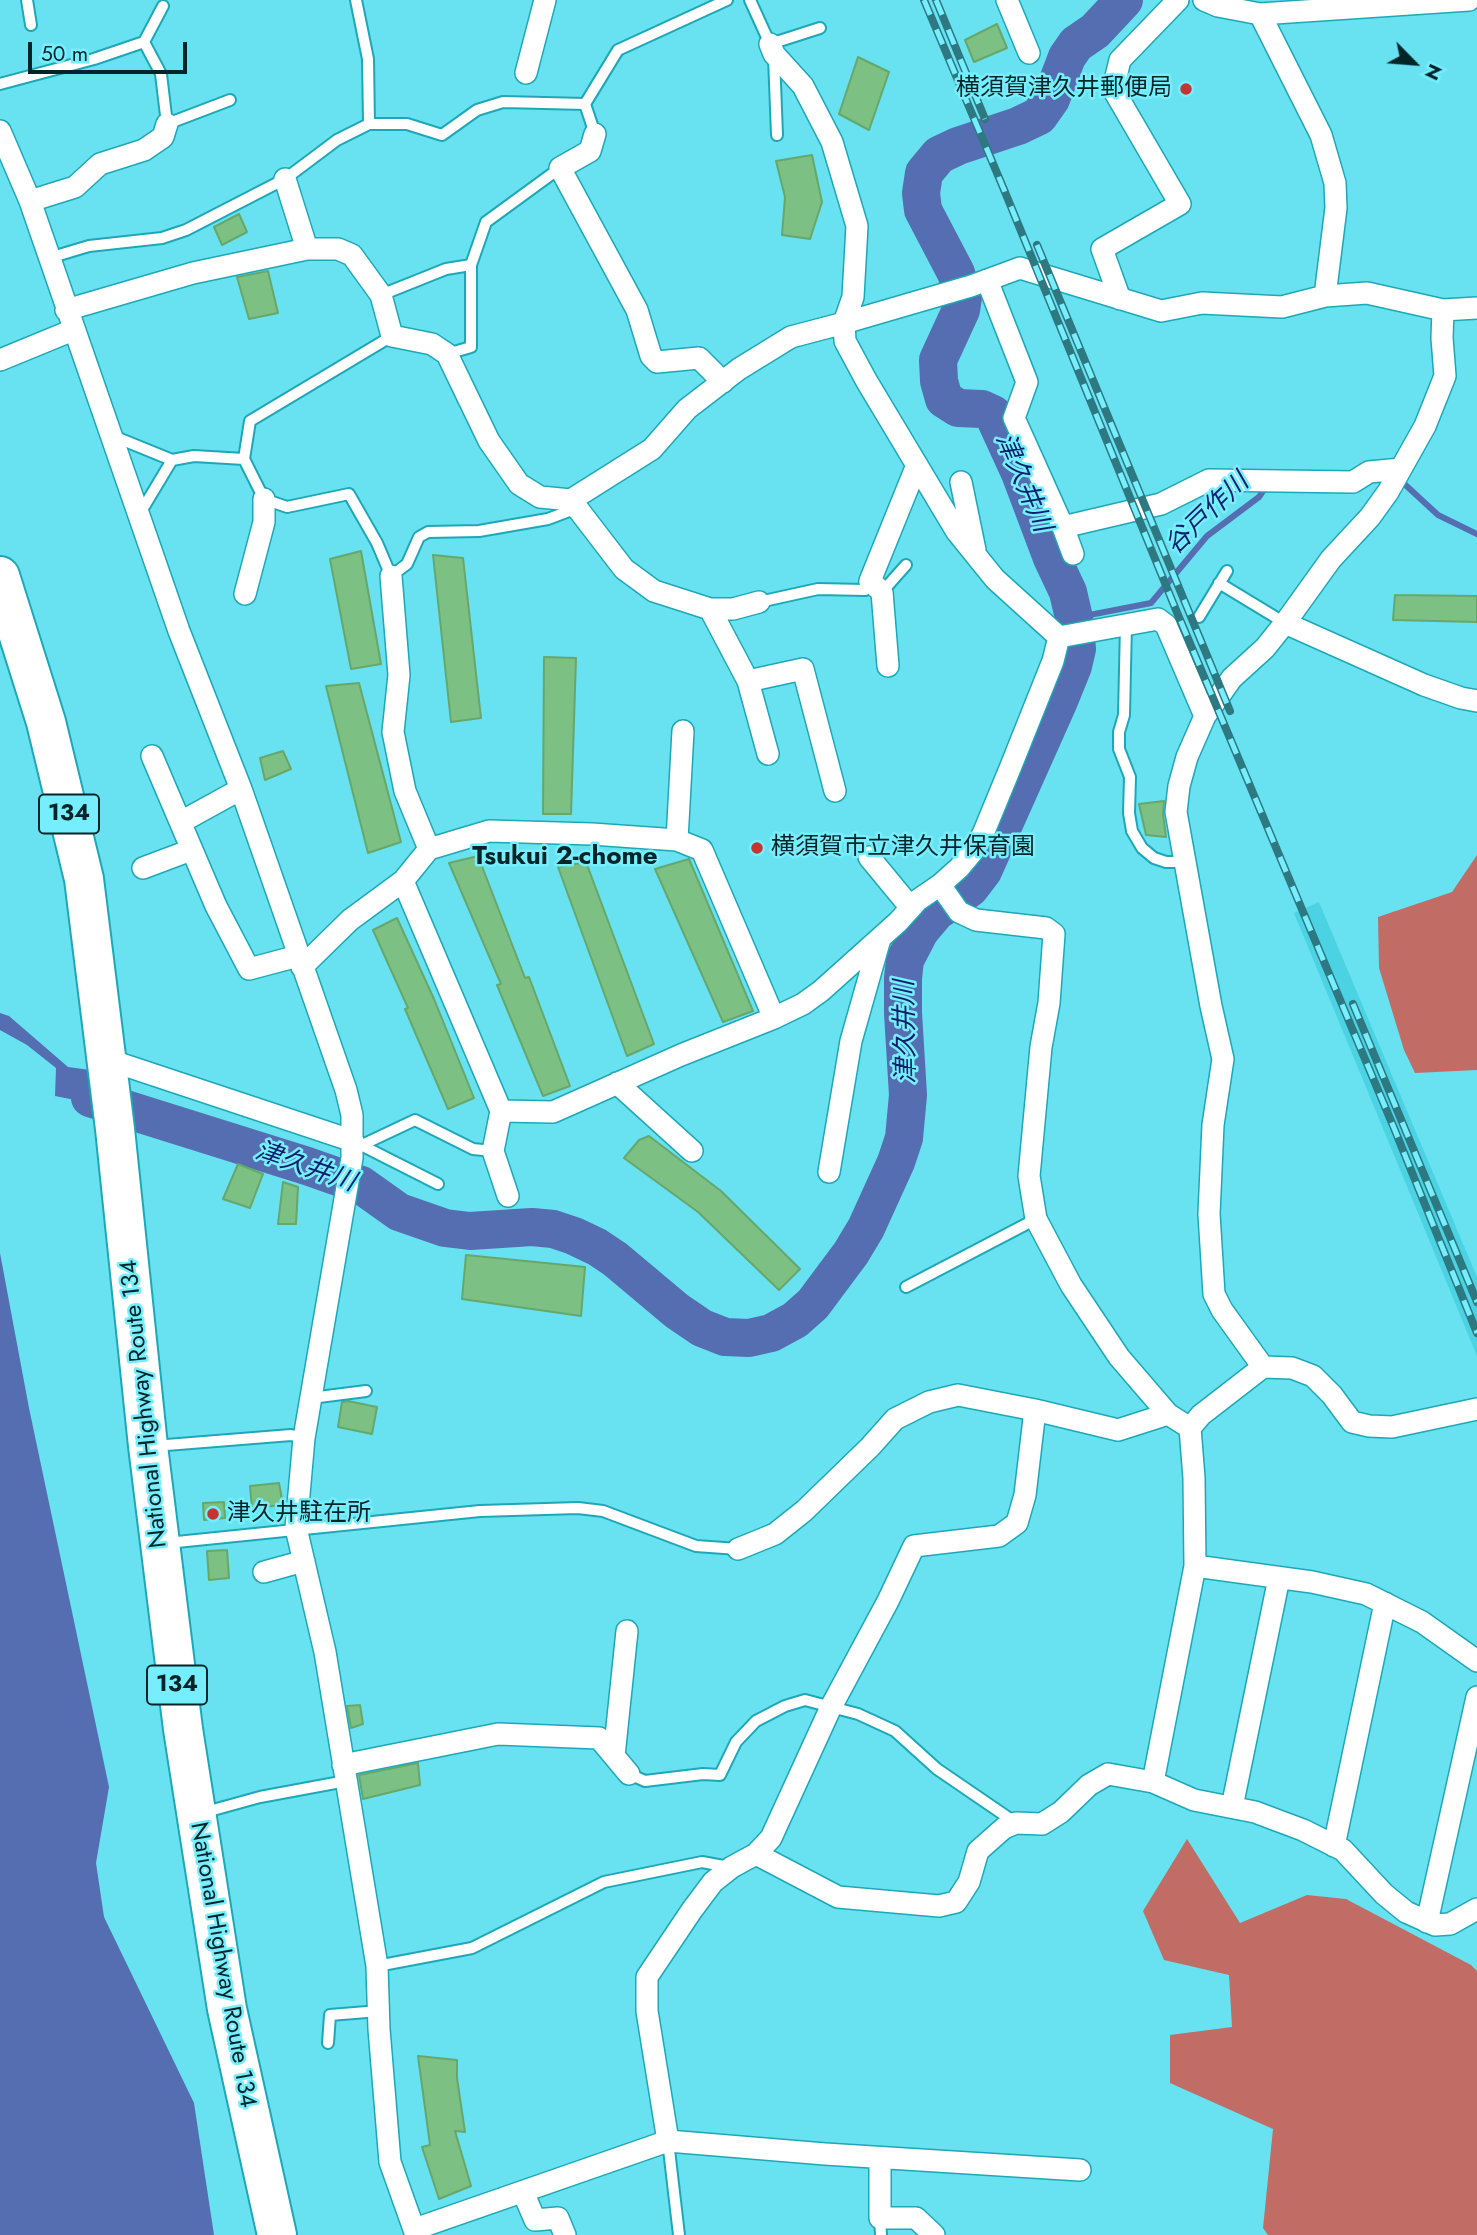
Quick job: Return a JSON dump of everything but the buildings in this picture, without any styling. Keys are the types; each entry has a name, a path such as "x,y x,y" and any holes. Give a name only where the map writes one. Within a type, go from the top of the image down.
{"highway":[{"name":"National Highway Route 134","path":"0,576 46,722 85,879 115,1129 148,1446 195,1814 227,2010 276,2235"}],"street":[{"path":"526,73 545,0"},
{"path":"1007,0 1029,53"},
{"path":"1120,299 1102,249 1181,204 1113,89 1121,60 1178,0"},
{"path":"1204,0 1218,6 1260,14 1469,0"},
{"path":"1260,14 1321,135 1335,183 1336,208 1325,296"},
{"path":"772,49 803,86 832,142 857,226 853,297 844,323 845,341 957,532 977,559 995,579 1069,635"},
{"path":"30,201 75,187 100,164 144,150 163,137 167,124"},
{"path":"0,131 30,201 179,631 240,789 346,1090 352,1115 356,1148 304,1438 296,1528 325,1652 377,1966 390,2162 416,2232 668,2141 1080,2170"},
{"path":"595,134 590,151 560,168 637,310 651,356 657,362 699,358 723,382"},
{"path":"285,179 307,249"},
{"path":"66,310 193,273 307,249 338,249 352,254 381,295 392,336 432,344 447,354 489,441 519,484 540,497 574,504 624,569 654,591 710,609 733,609 759,602"},
{"path":"574,504 652,449 687,410 723,382 791,337 979,283 1020,268 1161,311 1202,303 1282,307 1325,296 1367,293 1443,310 1477,308"},
{"path":"979,283 1027,382 1014,418 1073,554"},
{"path":"1263,1367 1222,1310 1214,1294 1209,1214 1213,1125 1223,1059 1176,812 1179,786 1187,757 1205,716 1232,678 1265,648 1331,559 1370,517 1388,492 1425,426 1445,376 1443,310"},
{"path":"0,360 73,330"},
{"path":"888,666 876,587 918,465"},
{"path":"1063,527 1161,503 1209,480 1353,482 1368,472 1401,469"},
{"path":"961,482 977,559"},
{"path":"245,594 264,522 264,499"},
{"path":"391,576 399,675 393,732 405,791 429,849"},
{"path":"710,609 748,681 768,754"},
{"path":"501,1111 553,1112 681,1055 774,1018 803,1004 821,991 880,939 918,900 942,888 974,850 983,834 1053,661 1069,635 1158,619 1166,625 1205,716"},
{"path":"1285,623 1424,685 1477,701"},
{"path":"748,681 803,669 835,790"},
{"path":"677,840 683,731"},
{"path":"152,756 216,906 250,969 300,961 403,881 429,849 489,831 677,840 702,850 774,1018"},
{"path":"181,822 240,789"},
{"path":"143,868 191,850"},
{"path":"869,857 911,908"},
{"path":"403,881 501,1111 494,1151 508,1196"},
{"path":"942,888 959,912 976,920 1046,928 1054,934 1049,1003 1041,1047 1029,1176 1036,1220 1071,1285 1119,1357 1168,1414 1190,1428"},
{"path":"829,1172 851,1041 880,939"},
{"path":"106,1059 356,1148"},
{"path":"617,1083 692,1151"},
{"path":"1153,1782 1195,1566 1195,1478 1190,1428 1202,1415 1263,1367 1292,1368 1313,1376 1332,1395 1352,1422 1369,1426 1392,1427 1477,1409"},
{"path":"738,1549 775,1534 804,1511 895,1419 929,1402 958,1395 1118,1430 1168,1414"},
{"path":"668,2141 647,2011 647,1977 713,1882 732,1867 756,1854 771,1838 831,1707 914,1546 999,1536 1017,1523 1025,1495 1035,1410"},
{"path":"264,1572 304,1561"},
{"path":"1195,1566 1279,1577 1366,1594 1422,1622 1477,1661"},
{"path":"1232,1807 1279,1577"},
{"path":"1334,1846 1385,1603"},
{"path":"614,1756 627,1631"},
{"path":"1427,1922 1477,1697"},
{"path":"345,1773 498,1734 599,1738 629,1774"},
{"path":"756,1854 838,1896 939,1906 956,1902 969,1882 978,1851 1004,1828 1016,1824 1042,1824 1061,1812 1090,1784 1108,1774 1153,1782 1194,1800 1267,1816 1303,1830 1343,1850 1384,1894 1406,1912 1435,1925 1450,1924 1477,1909"},
{"path":"880,2158 881,2227 916,2218 934,2235"},
{"path":"523,2192 535,2220 558,2218 565,2235"}],"lane":[{"path":"27,0 31,25"},
{"path":"356,0 368,60 369,124"},
{"path":"595,134 585,104 618,50 727,0"},
{"path":"750,0 772,49 777,135"},
{"path":"0,84 94,59 144,42 163,6"},
{"path":"772,49 820,28"},
{"path":"144,42 161,74 167,124 230,100"},
{"path":"50,258 89,246 162,238 186,230 285,179 337,140 369,124 407,124 442,135 477,110 503,102 585,104"},
{"path":"447,354 471,347 471,265 486,222 560,168"},
{"path":"381,295 446,269 471,265"},
{"path":"392,336 250,421 244,459 264,499 287,507 349,494 377,543 391,576 407,564 419,537 428,532 479,531 548,519 574,504"},
{"path":"110,434 172,460 194,456 244,459"},
{"path":"139,515 172,460"},
{"path":"759,602 818,589 865,590 876,587 906,565"},
{"path":"1199,617 1227,571"},
{"path":"1219,583 1285,623"},
{"path":"1126,624 1124,715 1119,732 1119,749 1130,777 1129,813 1132,831 1142,848 1154,858 1167,862 1185,862"},
{"path":"356,1148 415,1120 473,1149 494,1151"},
{"path":"356,1148 438,1184"},
{"path":"906,1287 1036,1220"},
{"path":"311,1398 366,1391"},
{"path":"148,1446 291,1435 304,1438"},
{"path":"160,1543 480,1511 578,1508 603,1511 696,1546 738,1549"},
{"path":"629,1774 645,1781 703,1774 720,1775 736,1742 756,1720 805,1700 858,1714 895,1731 937,1769 1016,1824"},
{"path":"195,1814 260,1797 326,1786 345,1773"},
{"path":"377,1966 472,1948 604,1882 702,1862 732,1867"},
{"path":"328,2043 330,2015 379,2011"},
{"path":"668,2141 679,2235"}],"shaded area":[{"path":"1477,855 1477,1070 1415,1073 1404,1050 1379,968 1378,917 1452,892"},
{"path":"1319,902 1477,1277 1477,1356 1294,913"},
{"path":"0,1013 9,1016 68,1067 90,1070 90,1103 55,1096 56,1068 27,1045 0,1030"},
{"path":"0,1253 29,1408 109,1787 96,1863 104,1917 194,2103 214,2235 0,2235"},
{"path":"1187,1839 1240,1923 1307,1895 1346,1899 1471,1965 1477,1971 1477,2235 1268,2235 1263,2228 1273,2129 1170,2083 1170,2035 1232,2027 1229,1975 1164,1960 1143,1911"}],"waterway":[{"name":"津久井川","path":"90,1098 361,1185 399,1212 445,1228 470,1231 532,1227 553,1229 574,1236 615,1259 677,1311 702,1328 725,1337 749,1338 771,1333 795,1320 813,1304 866,1228 904,1138 908,1095 903,1013 905,960 920,931 936,912 970,888 983,871 1058,703 1077,649 1068,592 993,414 982,409 958,408 944,399 939,381 938,360 961,310 963,297 956,273 923,210 921,193 924,173 939,155 1039,116 1051,99 1067,57 1076,44 1095,31 1124,0"},
{"name":"谷戸作川","path":"1399,479 1438,515 1477,534"},
{"name":"谷戸作川","path":"1074,618 1151,603 1207,536 1259,497 1267,485"}],"railway":[{"path":"924,0 1477,1333"},
{"path":"936,0 985,119"},
{"path":"1037,245 1230,711"},
{"path":"1353,1004 1477,1302"}],"place":[{"name":"横須賀津久井郵便局","path":"1186,89"},
{"name":"横須賀市立津久井保育園","path":"757,848"},
{"name":"津久井駐在所","path":"213,1514"}],"district":[{"name":"Tsukui 2-chome","path":"565,858"}]}
